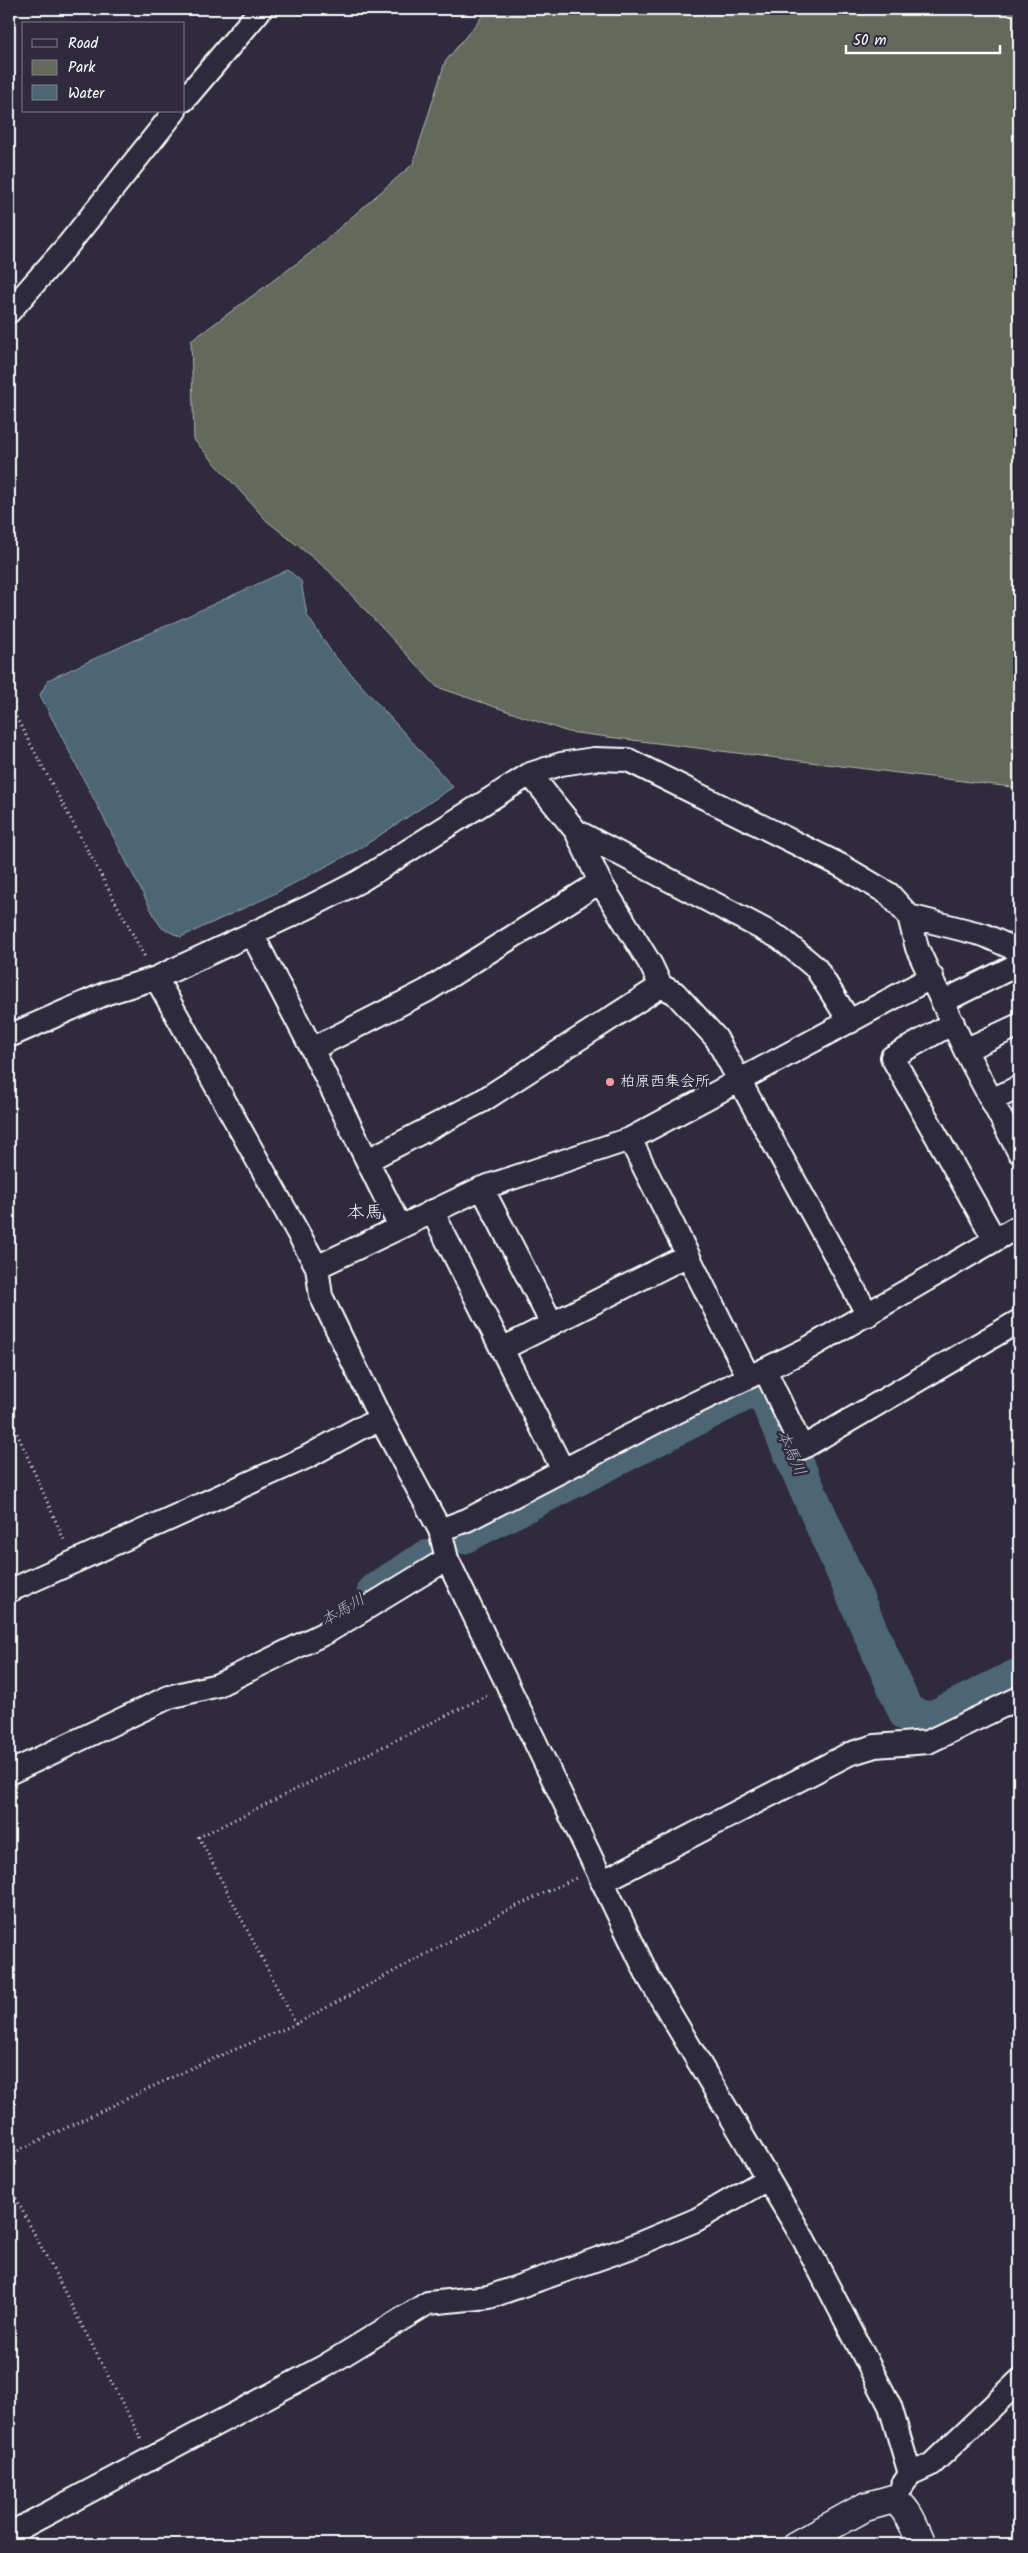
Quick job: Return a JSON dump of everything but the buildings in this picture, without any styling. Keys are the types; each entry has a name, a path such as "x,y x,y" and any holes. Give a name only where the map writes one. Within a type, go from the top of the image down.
{"main road":[{"path":"798,2544 865,2507 893,2498 901,2504 908,2514 922,2544"}],"street":[{"path":"185,99 261,9"},
{"path":"9,312 68,245 174,112"},
{"path":"9,1036 107,993 156,978 360,881 530,774 561,764 594,759 628,760 840,865 889,894 908,916 917,948 944,1001 965,1050 1019,1152"},
{"path":"530,774 576,831 600,882 651,964 661,986 675,993 716,1038 868,1315"},
{"path":"576,831 780,938 816,968 850,1022"},
{"path":"312,1049 426,991 600,882"},
{"path":"908,916 984,935 1019,951"},
{"path":"252,934 312,1049 399,1225"},
{"path":"944,1001 1019,964"},
{"path":"317,1266 399,1225 482,1188 630,1139 932,977"},
{"path":"156,978 317,1266 320,1296 444,1545 508,1684 649,1978 804,2240 890,2406 910,2474"},
{"path":"368,1160 482,1102 661,986"},
{"path":"953,1023 892,1056 995,1240"},
{"path":"965,1050 1019,1025"},
{"path":"992,1100 1019,1087"},
{"path":"630,1139 688,1255 802,1448 1019,1321"},
{"path":"482,1188 552,1324"},
{"path":"432,1211 564,1470"},
{"path":"9,1772 168,1697 226,1681 327,1632 444,1545 467,1520 868,1315 1019,1226"},
{"path":"502,1349 688,1255"},
{"path":"9,1591 307,1457 358,1429 381,1420"},
{"path":"599,1875 849,1754 875,1746 928,1742 1019,1698"},
{"path":"9,2534 150,2457 325,2366 428,2303 489,2297 629,2248 696,2220 768,2178"},
{"path":"893,2498 910,2474 932,2464 1019,2381"}],"path":[{"path":"9,704 156,978"},
{"path":"9,1415 73,1562"},
{"path":"296,2024 199,1837 508,1684"},
{"path":"9,2155 198,2065 296,2024 506,1911 599,1875"},
{"path":"9,2185 150,2457"}],"green space":[{"path":"488,9 1019,9 1019,788 568,732 437,687 328,570 267,521 194,440 191,341 308,255 413,164 445,62"}],"water":[{"path":"288,570 301,581 307,615 332,653 453,787 359,849 268,897 181,937 162,928 156,919 40,695 48,680"}],"waterway":[{"name":"本馬川","path":"463,1536 761,1385 907,1714 930,1720 1019,1676"},
{"name":"本馬川","path":"375,1591 427,1558"}],"place":[{"name":"柏原西集会所","path":"610,1082"}],"district":[{"name":"本馬","path":"365,1213"}]}
